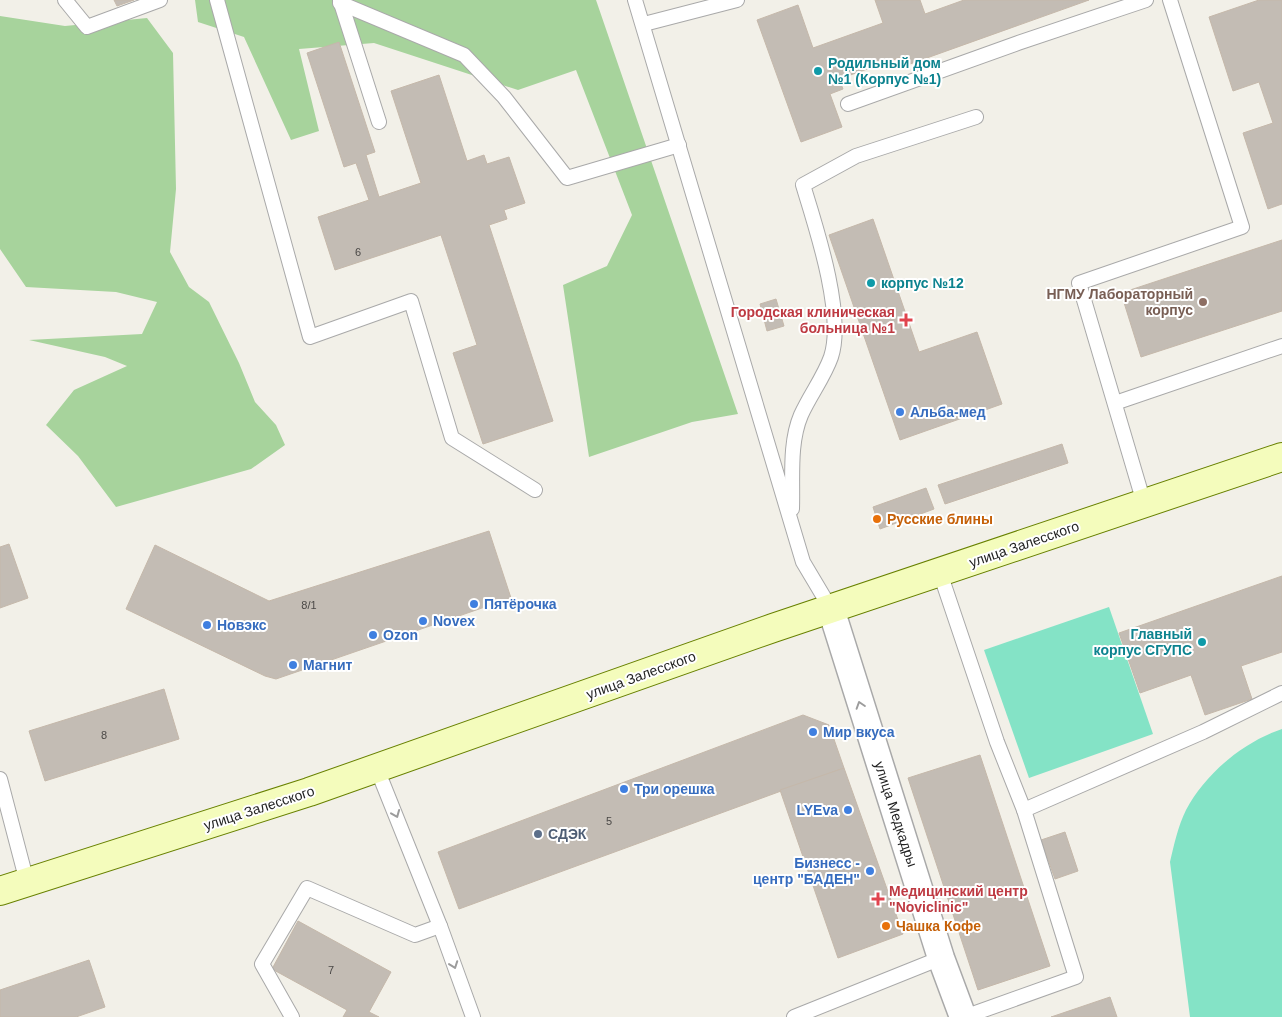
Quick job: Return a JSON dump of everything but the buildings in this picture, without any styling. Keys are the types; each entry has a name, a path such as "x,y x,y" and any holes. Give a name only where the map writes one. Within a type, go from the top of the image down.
{"main road":[{"name":"улица Залесского","path":"0,891 377,769 831,609 1282,457"}],"street":[{"name":"улица Медкадры","path":"831,609 941,958 964,1017"}],"lane":[{"path":"65,0 87,27 160,0"},
{"path":"217,0 310,338 411,301 452,438 536,490"},
{"path":"635,0 644,24 803,562 831,609"},
{"path":"644,24 737,0"},
{"path":"848,104 1018,43 1146,0"},
{"path":"1144,503 1079,283 1242,227 1170,0"},
{"path":"340,1 464,55 504,97 567,178 679,145"},
{"path":"340,1 379,122"},
{"path":"792,522 794,437 801,415 831,356 835,320 821,249 803,185 856,156 976,117"},
{"path":"1115,403 1282,346"},
{"path":"940,573 998,742 1024,810 1076,977 964,1017"},
{"path":"1024,810 1203,732 1282,692"},
{"path":"377,769 440,926 473,1017"},
{"path":"0,779 27,882"},
{"path":"292,1017 262,964 307,888 415,935 440,926"},
{"path":"794,1017 941,958"}],"green space":[{"path":"195,0 596,0 738,414 692,422 589,457 563,285 607,266 632,215 576,70 518,90 374,43 299,49 319,131 291,140 244,37 198,22"},
{"path":"0,16 65,26 147,18 173,53 176,189 170,252 189,287 209,302 239,363 255,402 276,425 285,445 251,469 116,507 78,456 46,425 74,390 127,366 105,357 29,340 142,334 157,302 116,292 26,287 0,249"},
{"path":"1109,607 1153,734 1029,778 984,650"},
{"path":"1282,729 1282,1017 1190,1017 1170,862 1178,829 1194,797 1214,772 1253,742"}],"place":[{"name":"Родильный дом №1 (Корпус №1)","path":"818,71"},
{"name":"корпус №12","path":"871,283"},
{"name":"НГМУ Лабораторный корпус","path":"1203,302"},
{"name":"Городская клиническая больница №1","path":"906,320"},
{"name":"Альба-мед","path":"900,412"},
{"name":"Русские блины","path":"877,519"},
{"name":"Пятёрочка","path":"474,604"},
{"name":"Novex","path":"423,621"},
{"name":"Новэкс","path":"207,625"},
{"name":"Ozon","path":"373,635"},
{"name":"Главный корпус СГУПС","path":"1202,642"},
{"name":"Магнит","path":"293,665"},
{"name":"Мир вкуса","path":"813,732"},
{"name":"Три орешка","path":"624,789"},
{"name":"LYEva","path":"848,810"},
{"name":"СДЭК","path":"538,834"},
{"name":"Бизнесс - центр \"БАДЕН\"","path":"870,871"},
{"name":"Медицинский центр \"Noviclinic\"","path":"878,899"},
{"name":"Чашка Кофе","path":"886,926"}]}
